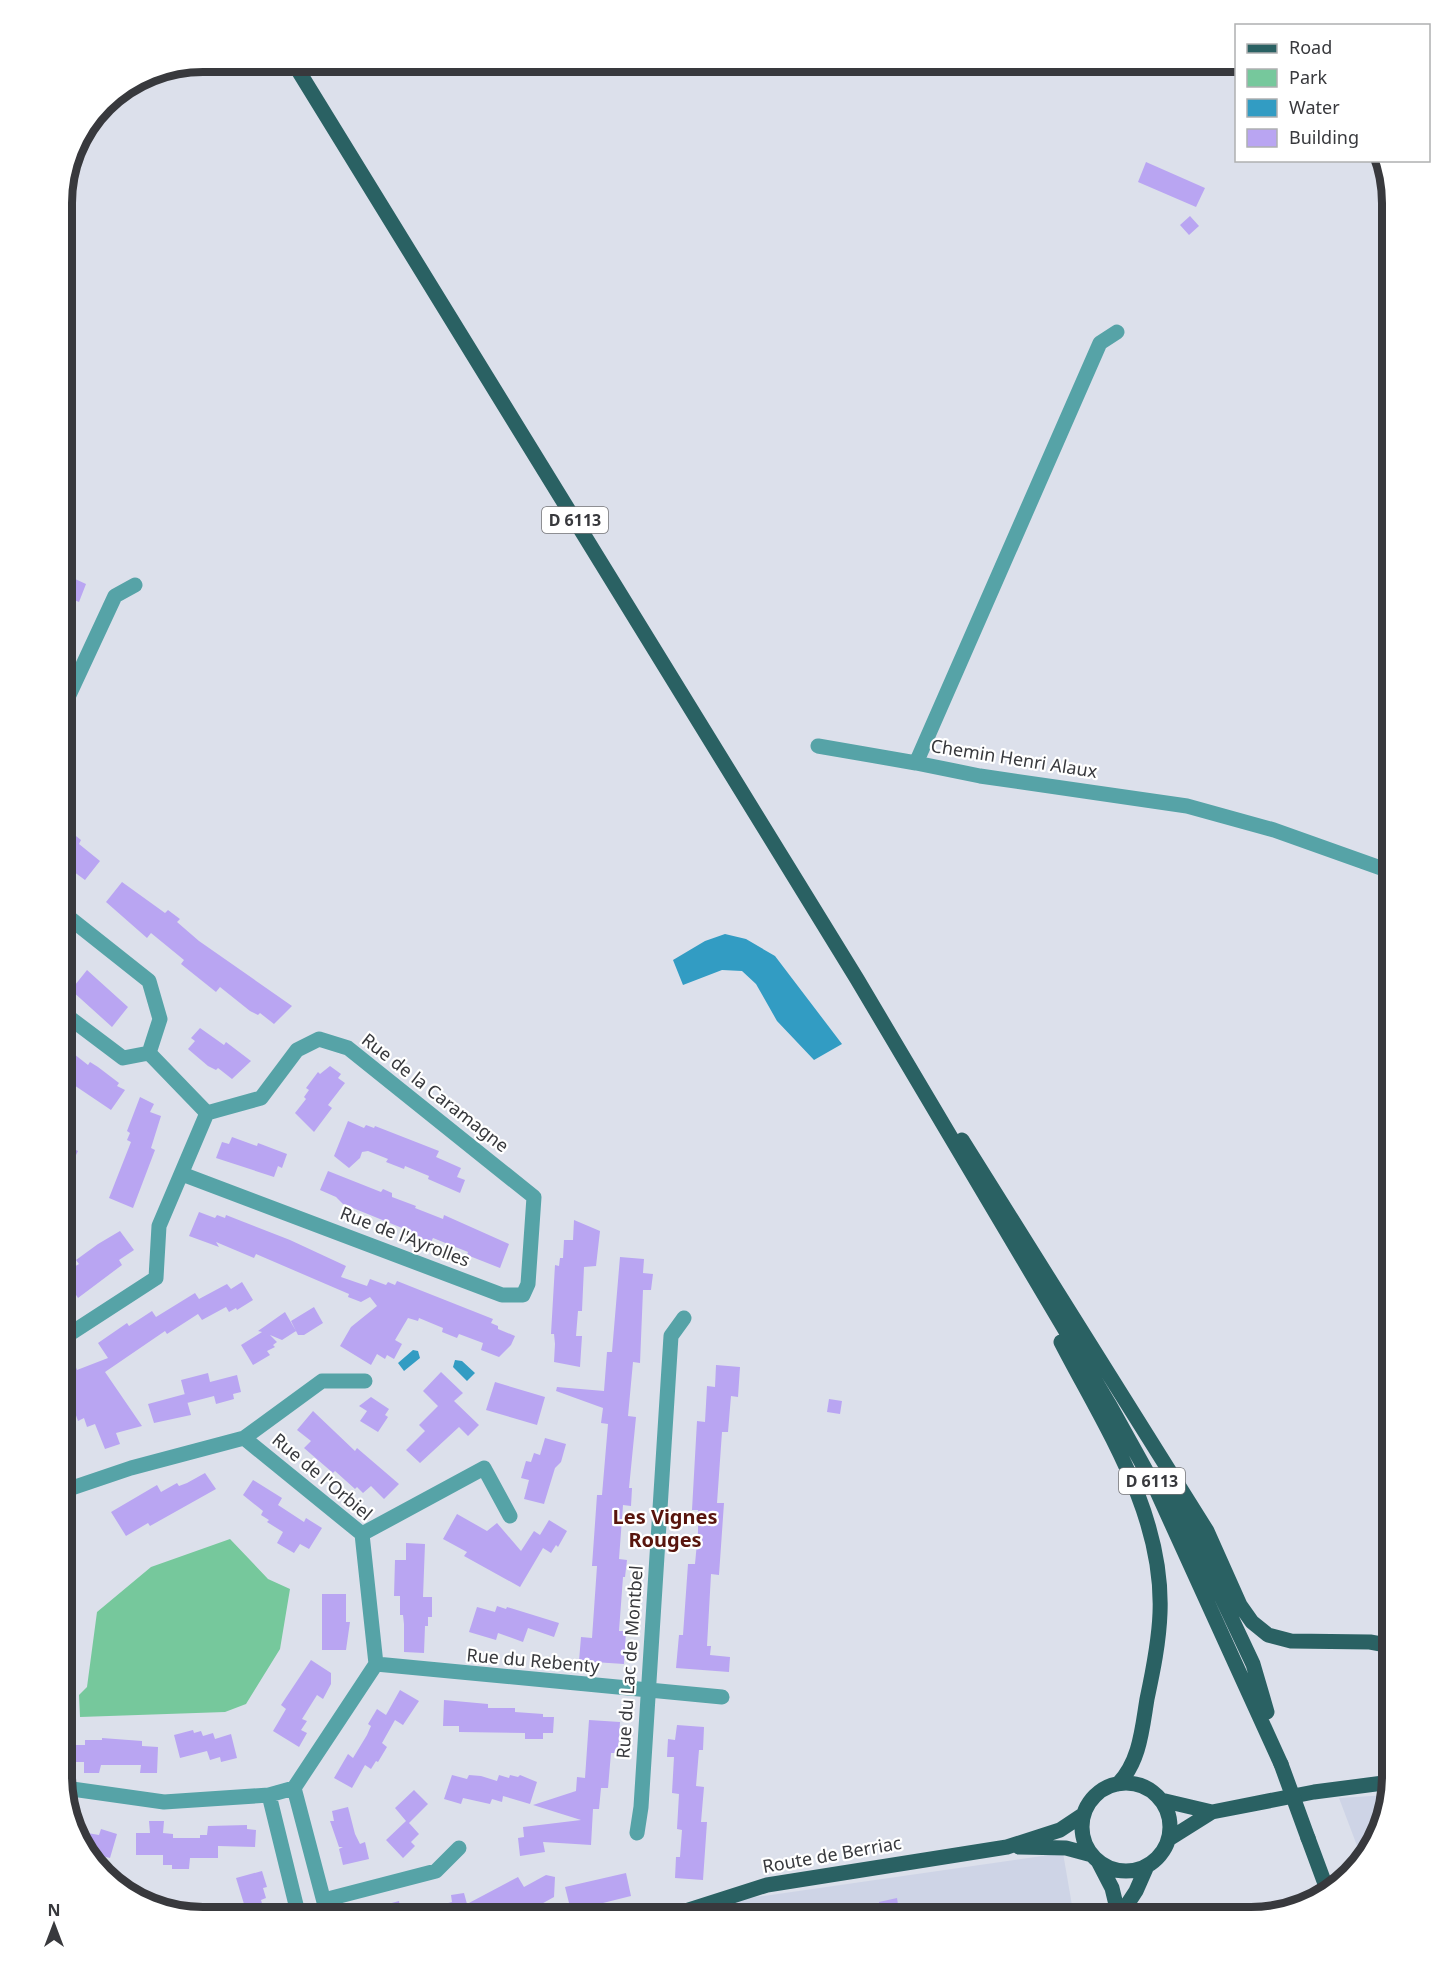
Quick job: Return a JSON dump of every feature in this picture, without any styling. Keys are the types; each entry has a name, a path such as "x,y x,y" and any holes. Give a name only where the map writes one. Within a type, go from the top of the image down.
{"main road":[{"name":"D 6113","path":"299,72 856,979 1154,1485 1281,1764"},
{"name":"D 6113","path":"856,979 1015,1222 1120,1395 1212,1572 1253,1664 1281,1764 1325,1884"},
{"path":"994,1214 1130,1477 1151,1530 1158,1569 1160,1614 1137,1756 1130,1772 1118,1784 1097,1794 1084,1814 1082,1828 1085,1842 1112,1888 1117,1907"},
{"path":"1120,1395 1207,1531 1240,1605 1252,1622 1268,1635 1291,1641 1382,1644"},
{"path":"1169,1839 1212,1812 1314,1792 1382,1783"},
{"path":"1118,1784 1142,1786 1161,1800 1212,1812"},
{"path":"1095,1858 1122,1871 1147,1866 1161,1855 1169,1839 1168,1812 1161,1800"},
{"name":"Route de Berriac","path":"698,1907 767,1885 1007,1847 1060,1830 1084,1814"},
{"name":"Route de Berriac","path":"1007,1847 1066,1848 1095,1858"},
{"path":"1126,1907 1136,1891 1147,1866"}],"street":[{"name":"Chemin Henri Alaux","path":"1117,332 1100,343 916,763 980,776 1187,806 1274,830 1382,868"},
{"path":"72,688 115,596 135,585"},
{"path":"818,746 916,763"},
{"path":"72,920 149,981 160,1019 149,1053"},
{"path":"72,1020 123,1058 149,1053"},
{"name":"Rue de la Caramagne","path":"207,1113 261,1098 297,1050 319,1039 348,1048 534,1197"},
{"path":"72,1333 156,1278 159,1261 157,1236 207,1113 149,1053"},
{"name":"Rue de l'Ayrolles","path":"182,1174 502,1295 523,1295 528,1284 534,1197"},
{"name":"Rue du Lac de Montbel","path":"637,1833 641,1807 671,1336 684,1318"},
{"path":"244,1438 322,1381 365,1381"},
{"name":"Rue de l'Orbiel","path":"72,1487 131,1468 244,1438 362,1534 376,1664"},
{"path":"362,1534 484,1468 510,1516"},
{"path":"73,1789 164,1802 268,1795 294,1788 376,1664"},
{"name":"Rue du Rebenty","path":"376,1664 722,1697"},
{"path":"294,1788 326,1907"},
{"path":"268,1795 296,1907"},
{"path":"324,1900 436,1871 459,1848"}],"shaded area":[{"path":"1381,1795 1372,1826 1359,1850 1339,1798"},
{"path":"1063,1853 1072,1907 705,1907 728,1901"}],"green space":[{"path":"230,1539 268,1579 290,1589 280,1649 246,1704 225,1712 80,1717 79,1695 87,1687 97,1612 151,1567"}],"water":[{"path":"725,934 746,939 775,956 842,1044 814,1060 777,1021 756,984 742,971 722,970 683,985 673,960 705,941"},
{"path":"413,1350 418,1351 420,1358 404,1371 398,1363"},
{"path":"455,1360 462,1361 475,1373 467,1381 453,1367"}],"building":[{"path":"1146,162 1205,188 1196,207 1138,182"},
{"path":"1190,216 1199,226 1189,235 1180,225"},
{"path":"72,578 86,584 79,602 72,599"},
{"path":"72,833 81,840 79,844 100,861 85,880 72,870"},
{"path":"122,882 165,913 168,910 180,919 177,922 199,941 292,1006 274,1024 260,1013 258,1015 250,1011 220,987 216,992 181,964 184,960 151,933 147,938 106,902"},
{"path":"87,970 128,1007 112,1027 72,989"},
{"path":"200,1028 224,1045 226,1042 251,1061 232,1079 218,1068 216,1070 208,1066 188,1049 195,1041 191,1038"},
{"path":"74,1054 88,1065 90,1062 98,1067 119,1083 117,1086 125,1090 111,1110 72,1084 72,1057"},
{"path":"330,1066 341,1074 338,1078 345,1083 328,1105 332,1108 314,1132 295,1113 306,1099 304,1097 309,1090 306,1088 318,1072 320,1074"},
{"path":"140,1097 154,1104 150,1112 161,1116 151,1148 155,1150 133,1208 109,1198 131,1142 127,1140 130,1133 127,1131"},
{"path":"348,1121 364,1128 366,1125 374,1128 375,1126 439,1151 436,1157 461,1168 457,1177 465,1180 460,1193 428,1179 429,1176 405,1166 404,1169 386,1162 388,1159 368,1151 362,1152 360,1158 349,1168 334,1156"},
{"path":"232,1137 257,1146 258,1143 287,1154 282,1168 278,1166 274,1177 216,1158 222,1142 229,1144"},
{"path":"72,1148 78,1151 72,1163"},
{"path":"328,1171 381,1192 383,1189 392,1193 392,1197 416,1206 415,1208 443,1219 444,1215 509,1244 500,1268 433,1238 431,1242 406,1233 407,1230 343,1204 336,1197 320,1190"},
{"path":"199,1212 215,1218 217,1215 225,1218 226,1215 290,1240 346,1266 341,1277 367,1286 370,1279 386,1285 388,1282 395,1285 397,1281 493,1319 491,1323 498,1326 498,1329 515,1336 511,1345 499,1357 481,1350 483,1343 459,1334 457,1338 442,1332 443,1328 419,1318 418,1321 408,1318 395,1340 402,1344 394,1359 387,1355 385,1359 377,1354 371,1365 340,1346 351,1327 377,1306 370,1297 361,1302 348,1297 349,1294 256,1254 254,1258 216,1242 219,1247 189,1236"},
{"path":"574,1220 600,1231 596,1266 584,1267 582,1311 578,1311 576,1336 582,1336 580,1367 554,1362 554,1334 551,1334 555,1265 559,1266 560,1258 563,1258 564,1240 573,1240"},
{"path":"120,1231 134,1250 119,1260 122,1265 78,1298 72,1289 72,1268 79,1264 76,1260"},
{"path":"620,1257 644,1259 643,1273 653,1274 651,1290 643,1290 640,1363 633,1362 628,1416 636,1417 629,1488 632,1488 631,1506 623,1505 619,1559 627,1560 625,1577 623,1577 619,1631 626,1631 624,1664 579,1661 581,1637 592,1638 597,1566 592,1566 597,1495 602,1495 608,1424 601,1423 603,1408 556,1391 557,1387 604,1391 607,1352 612,1352"},
{"path":"242,1282 253,1300 237,1310 236,1308 229,1312 226,1307 202,1320 198,1314 167,1334 165,1331 105,1372 142,1426 116,1433 120,1444 105,1449 95,1424 87,1427 84,1418 78,1421 72,1404 72,1361 77,1370 108,1358 98,1343 127,1323 129,1326 152,1311 156,1317 195,1293 199,1299 227,1284 231,1289"},
{"path":"314,1307 323,1323 304,1335 298,1335 291,1321"},
{"path":"285,1312 296,1331 282,1340 270,1335 277,1342 273,1345 275,1347 267,1351 270,1355 253,1365 241,1345 262,1332 258,1331"},
{"path":"716,1365 740,1367 738,1397 731,1396 728,1432 722,1432 717,1503 724,1503 719,1575 711,1574 707,1646 711,1646 710,1655 730,1657 729,1672 676,1668 679,1635 683,1635 688,1564 695,1564 698,1532 698,1510 692,1510 697,1421 705,1422 707,1386 715,1387"},
{"path":"441,1372 463,1393 454,1401 479,1425 468,1436 459,1427 420,1463 406,1450 425,1431 419,1425 438,1406 423,1391"},
{"path":"208,1373 210,1382 237,1375 241,1392 233,1394 234,1399 216,1404 214,1396 187,1403 181,1380"},
{"path":"495,1382 545,1397 537,1425 486,1410"},
{"path":"185,1394 191,1415 154,1423 148,1404"},
{"path":"371,1397 389,1409 385,1415 388,1417 378,1432 360,1421 367,1411 359,1406"},
{"path":"829,1399 842,1401 840,1414 827,1412"},
{"path":"313,1411 355,1451 357,1448 399,1484 384,1499 371,1486 363,1493 357,1487 355,1489 304,1448 311,1441 297,1430"},
{"path":"545,1438 566,1444 561,1462 555,1468 544,1504 524,1499 529,1480 521,1478 526,1461 531,1462 534,1453 540,1455"},
{"path":"205,1473 216,1489 150,1526 148,1523 126,1536 111,1512 157,1485 161,1492 177,1483 179,1486 187,1483"},
{"path":"253,1480 282,1498 278,1505 304,1522 306,1518 322,1528 309,1549 300,1544 294,1553 277,1543 283,1532 267,1522 269,1520 261,1515 263,1511 243,1495"},
{"path":"457,1514 487,1531 497,1523 521,1551 534,1531 540,1535 549,1520 567,1531 558,1547 556,1545 551,1553 543,1548 520,1587 464,1556 467,1552 443,1539"},
{"path":"406,1543 425,1544 423,1597 432,1597 432,1617 428,1617 428,1626 425,1626 424,1653 404,1652 404,1624 403,1615 400,1615 400,1596 394,1596 395,1560 406,1560"},
{"path":"322,1594 346,1594 346,1622 350,1622 346,1650 322,1650"},
{"path":"497,1606 559,1623 554,1637 528,1628 523,1642 498,1633 496,1640 469,1632 477,1607 495,1612"},
{"path":"311,1660 331,1673 331,1684 323,1699 317,1695 302,1719 307,1721 301,1730 307,1733 299,1747 273,1731 286,1709 281,1705"},
{"path":"400,1690 419,1701 403,1725 395,1720 382,1743 387,1747 378,1762 376,1761 371,1769 365,1765 352,1788 334,1778 348,1754 353,1758 367,1735 371,1726 368,1724 377,1709 386,1715"},
{"path":"444,1700 488,1704 488,1708 515,1708 515,1712 554,1717 553,1733 543,1733 543,1739 525,1739 525,1733 459,1732 459,1726 443,1726"},
{"path":"589,1720 620,1722 618,1753 611,1753 608,1788 601,1788 599,1809 593,1809 591,1845 543,1842 545,1852 520,1856 518,1838 524,1837 523,1827 581,1820 533,1805 576,1791 577,1777 585,1778"},
{"path":"677,1725 704,1727 703,1750 699,1750 696,1786 704,1787 701,1822 707,1822 703,1880 675,1878 676,1857 680,1857 682,1830 677,1829 679,1794 672,1793 674,1757 667,1757 668,1739 675,1740"},
{"path":"193,1730 194,1733 201,1731 203,1736 213,1733 215,1739 231,1734 237,1758 221,1762 220,1757 210,1760 207,1751 180,1758 174,1735"},
{"path":"102,1738 142,1741 142,1746 158,1747 157,1773 140,1773 141,1765 101,1765 99,1773 84,1773 84,1762 74,1762 75,1745 85,1745 85,1740 102,1740"},
{"path":"452,1775 467,1779 469,1775 481,1776 497,1781 499,1775 509,1778 510,1775 518,1777 520,1775 537,1782 530,1804 503,1796 502,1802 492,1799 490,1804 463,1798 461,1804 444,1799"},
{"path":"414,1790 428,1804 409,1823 419,1834 411,1842 415,1846 403,1858 386,1840 406,1821 395,1808"},
{"path":"348,1807 355,1834 360,1844 365,1842 369,1859 343,1865 339,1849 343,1847 339,1847 330,1821 334,1821 332,1811"},
{"path":"149,1821 164,1821 163,1833 173,1834 173,1838 200,1838 200,1835 207,1835 208,1826 247,1825 247,1829 256,1830 255,1847 218,1846 218,1858 190,1858 189,1869 172,1869 172,1865 163,1865 163,1855 136,1855 136,1833 150,1833"},
{"path":"101,1829 117,1834 110,1858 98,1855 85,1833 99,1835"},
{"path":"262,1871 267,1887 263,1888 266,1898 261,1900 263,1907 233,1907 244,1904 236,1878"},
{"path":"626,1873 631,1896 587,1907 570,1907 565,1887"},
{"path":"546,1875 555,1877 554,1897 536,1907 432,1907 452,1902 451,1895 464,1893 467,1904 518,1877 524,1887"},
{"path":"897,1898 898,1907 880,1907 879,1902"},
{"path":"399,1901 400,1907 378,1907"}],"district":[{"name":"Les Vignes Rouges","path":"665,1528"}]}
